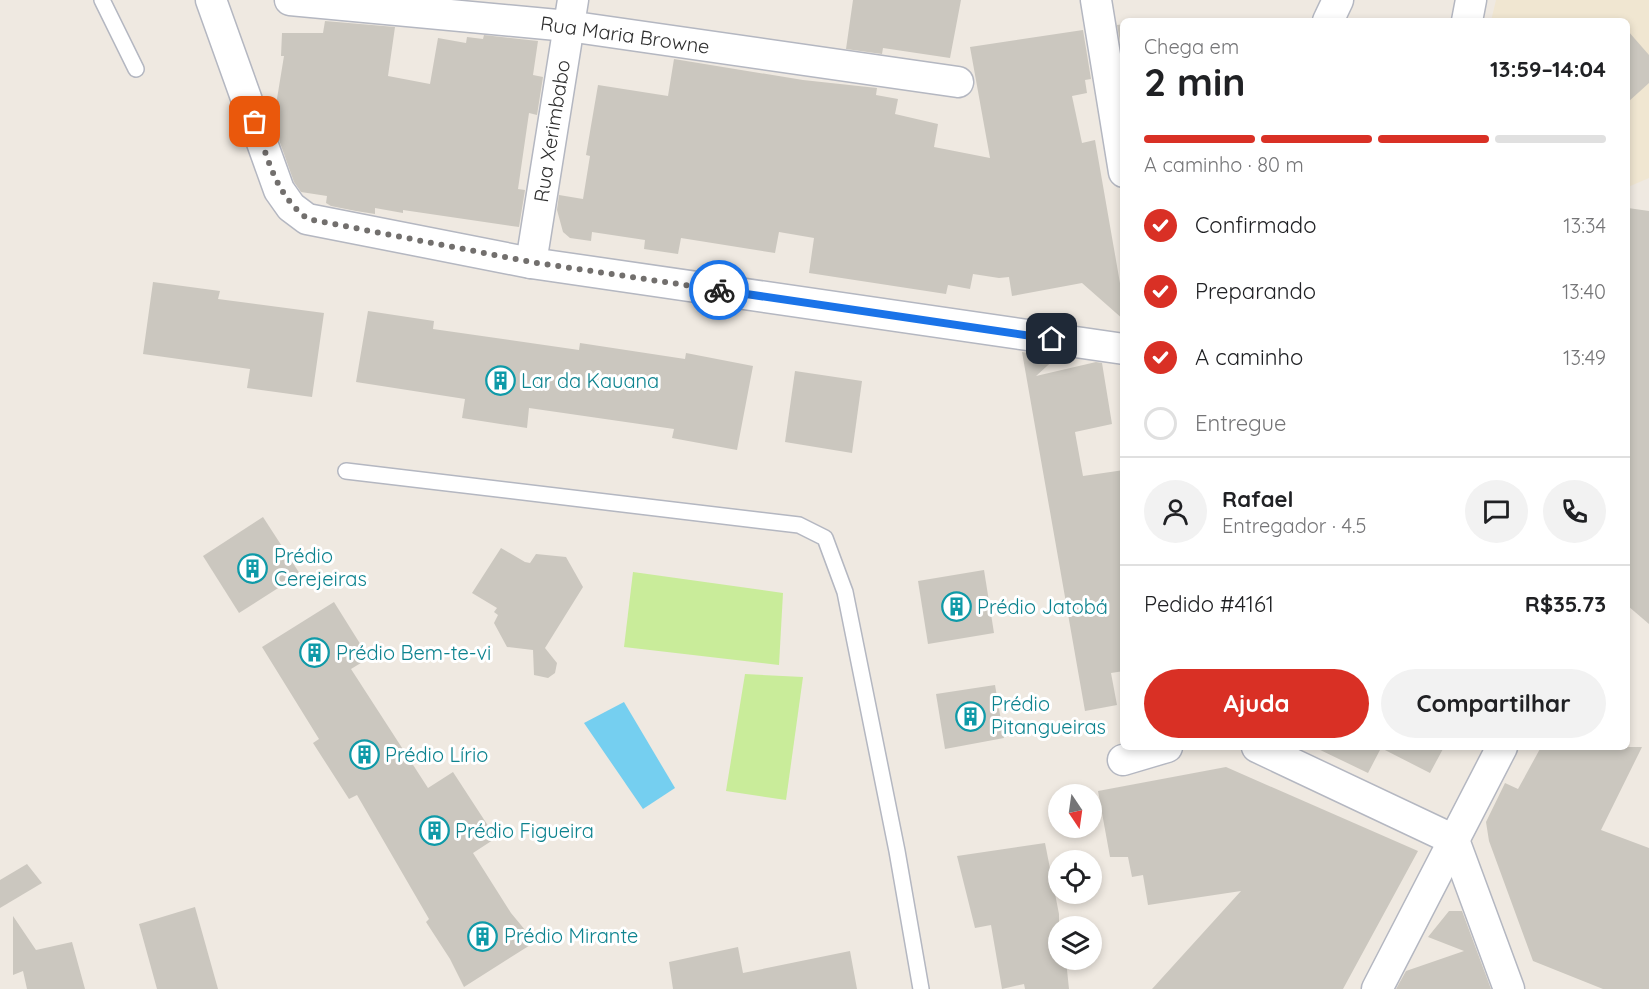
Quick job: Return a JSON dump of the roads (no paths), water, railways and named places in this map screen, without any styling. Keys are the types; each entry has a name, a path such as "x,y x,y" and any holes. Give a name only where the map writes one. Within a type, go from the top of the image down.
{"street":[{"path":"211,0 279,190 291,207 308,219 531,262 1120,348"},
{"name":"Rua Maria Browne","path":"290,0 571,13 958,81"},
{"path":"1096,0 1120,147"},
{"path":"1329,18 1338,0"},
{"path":"1468,18 1472,0"},
{"name":"Rua Xerimbabo","path":"531,262 571,13"},
{"path":"1123,760 1157,750"},
{"path":"1263,750 1454,840 1509,989"},
{"path":"1377,989 1500,750"}],"lane":[{"path":"102,0 136,69"},
{"path":"346,471 799,525 825,538 844,592 895,839 921,989"}],"water":[{"path":"624,702 675,788 643,809 584,723"}],"place":[{"name":"Lar da Kauana","path":"500,381"},
{"name":"Prédio Cerejeiras","path":"253,568"},
{"name":"Prédio Jatobá","path":"956,607"},
{"name":"Prédio Bem-te-vi","path":"315,653"},
{"name":"Prédio Pitangueiras","path":"970,716"},
{"name":"Prédio Lírio","path":"364,755"},
{"name":"Prédio Figueira","path":"434,831"},
{"name":"Prédio Mirante","path":"483,936"}]}
